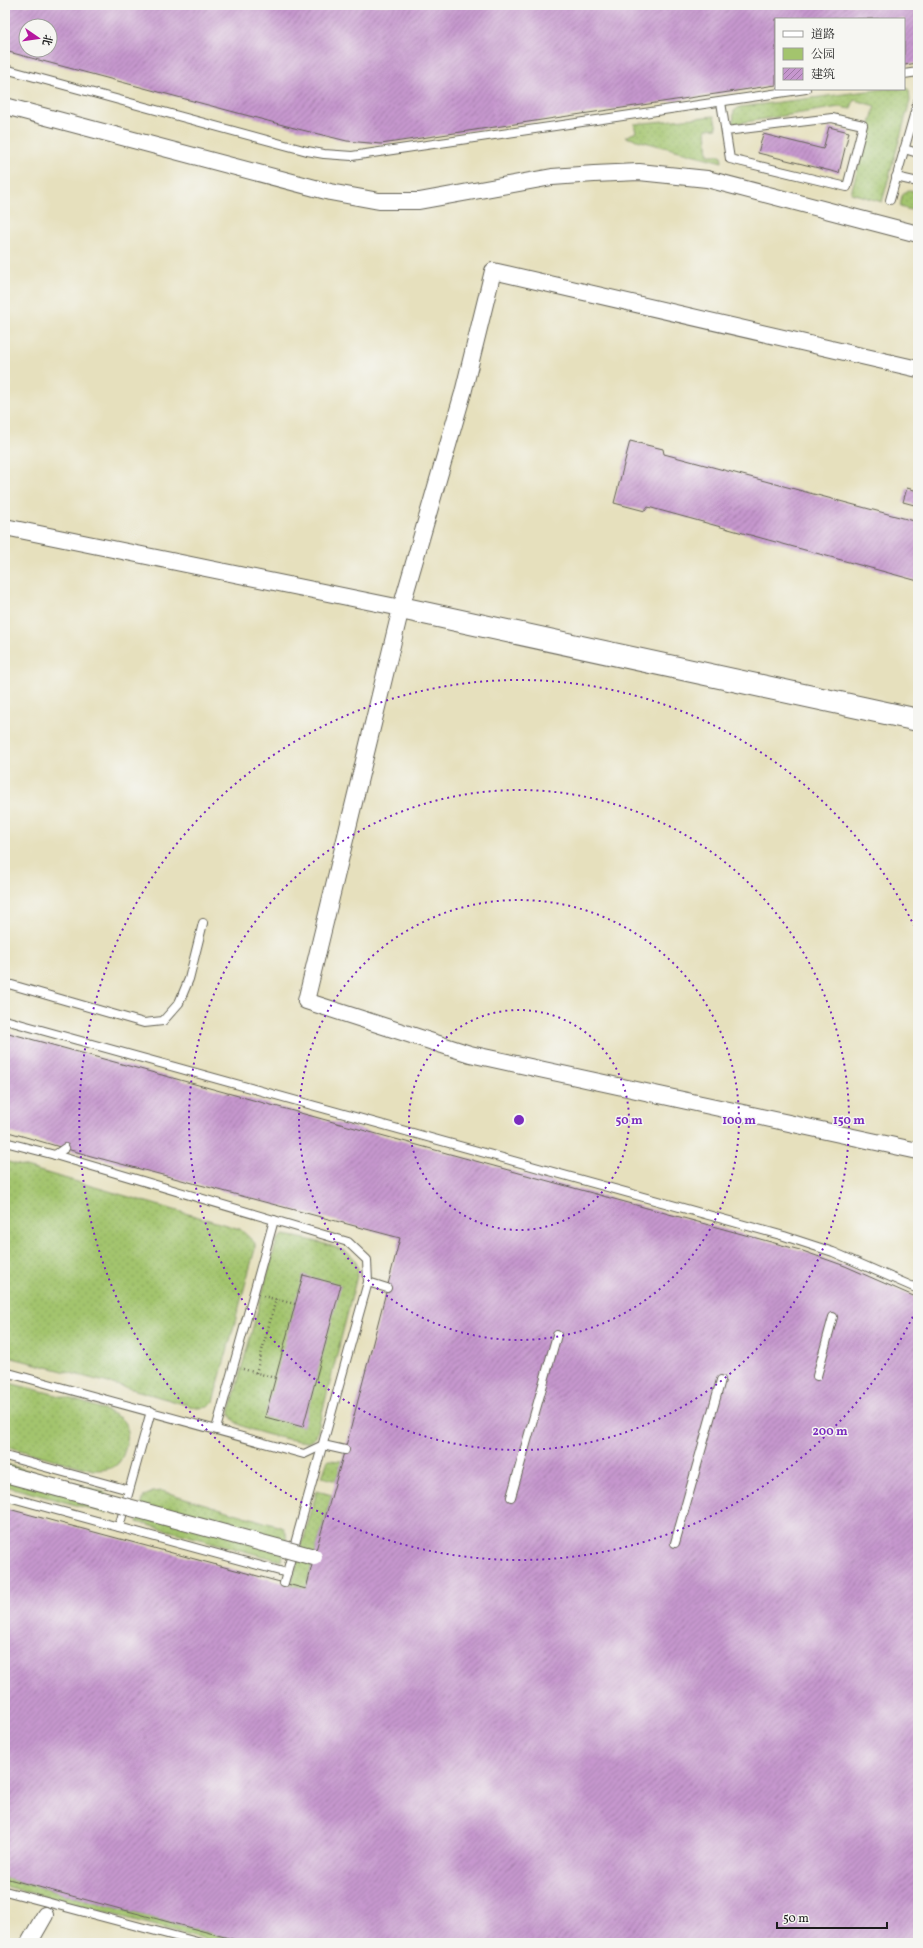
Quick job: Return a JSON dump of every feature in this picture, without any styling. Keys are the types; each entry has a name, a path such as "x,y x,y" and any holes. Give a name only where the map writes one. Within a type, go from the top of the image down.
{"street":[{"path":"5,106 330,192 379,202 419,201 552,178 639,172 707,179 918,234"},
{"path":"918,369 493,271 463,393 401,608 306,1001 470,1054 918,1152"},
{"path":"5,527 401,608 918,720"},
{"path":"5,1474 314,1557"},
{"path":"29,1943 45,1915"}],"lane":[{"path":"5,69 307,151 352,156 800,90"},
{"path":"905,74 918,72"},
{"path":"890,200 918,101"},
{"path":"722,102 726,131 730,159 847,187 863,125 832,118 726,131"},
{"path":"904,149 918,153"},
{"path":"896,177 918,182"},
{"path":"5,983 144,1023 163,1022 179,1003 189,979 203,923"},
{"path":"5,1020 784,1236 834,1252 918,1289"},
{"path":"5,1142 55,1155 348,1242 367,1260 368,1282 284,1583"},
{"path":"55,1155 65,1148"},
{"path":"216,1429 274,1220"},
{"path":"368,1282 387,1288"},
{"path":"817,1376 833,1317"},
{"path":"511,1497 557,1335"},
{"path":"5,1372 152,1411 304,1454 323,1444 345,1450"},
{"path":"675,1543 721,1380"},
{"path":"119,1527 152,1411"},
{"path":"5,1456 129,1490"},
{"path":"5,1496 287,1573"},
{"path":"5,1891 201,1943"}],"path":[{"path":"253,1294 296,1304"},
{"path":"256,1373 276,1299"},
{"path":"233,1367 276,1378"}],"green space":[{"path":"905,88 909,90 910,101 882,202 851,193 875,106 854,100 851,109 839,107 733,124 734,111 740,107 876,90 905,90"},
{"path":"714,116 717,128 706,129 708,155 721,155 722,162 625,137 636,132 634,124"},
{"path":"907,190 918,192 918,212 900,207 902,196"},
{"path":"5,1161 240,1229 255,1243 255,1249 213,1402 208,1407 197,1408 132,1389 5,1356"},
{"path":"284,1235 319,1242 338,1248 351,1255 358,1270 316,1437 309,1442 282,1438 252,1430 235,1421 230,1414 277,1240"},
{"path":"5,1382 87,1404 117,1416 124,1422 127,1430 126,1447 121,1460 111,1468 93,1470 5,1446"},
{"path":"328,1460 342,1461 336,1481 322,1477"},
{"path":"5,1464 104,1492 108,1497 106,1513 5,1486"},
{"path":"162,1491 284,1528 286,1532 286,1540 281,1561 137,1522 144,1496 153,1492"},
{"path":"317,1491 332,1495 306,1589 291,1585"},
{"path":"5,1878 247,1943 221,1943 5,1886"}],"building":[{"path":"5,5 918,5 918,63 905,65 905,18 775,18 775,85 381,144 347,141 31,58 58,58 58,18 18,18 18,54 5,51"},
{"path":"829,127 849,132 839,173 758,153 763,134 823,149"},
{"path":"630,441 663,449 664,454 918,522 918,581 648,507 645,511 614,503"},
{"path":"907,488 918,491 918,506 903,502"},
{"path":"5,1032 800,1250 845,1266 918,1298 918,1943 247,1943 5,1878 5,1508 306,1589 349,1435 400,1238 91,1156 5,1131"},
{"path":"303,1275 341,1285 303,1427 265,1417"}]}
